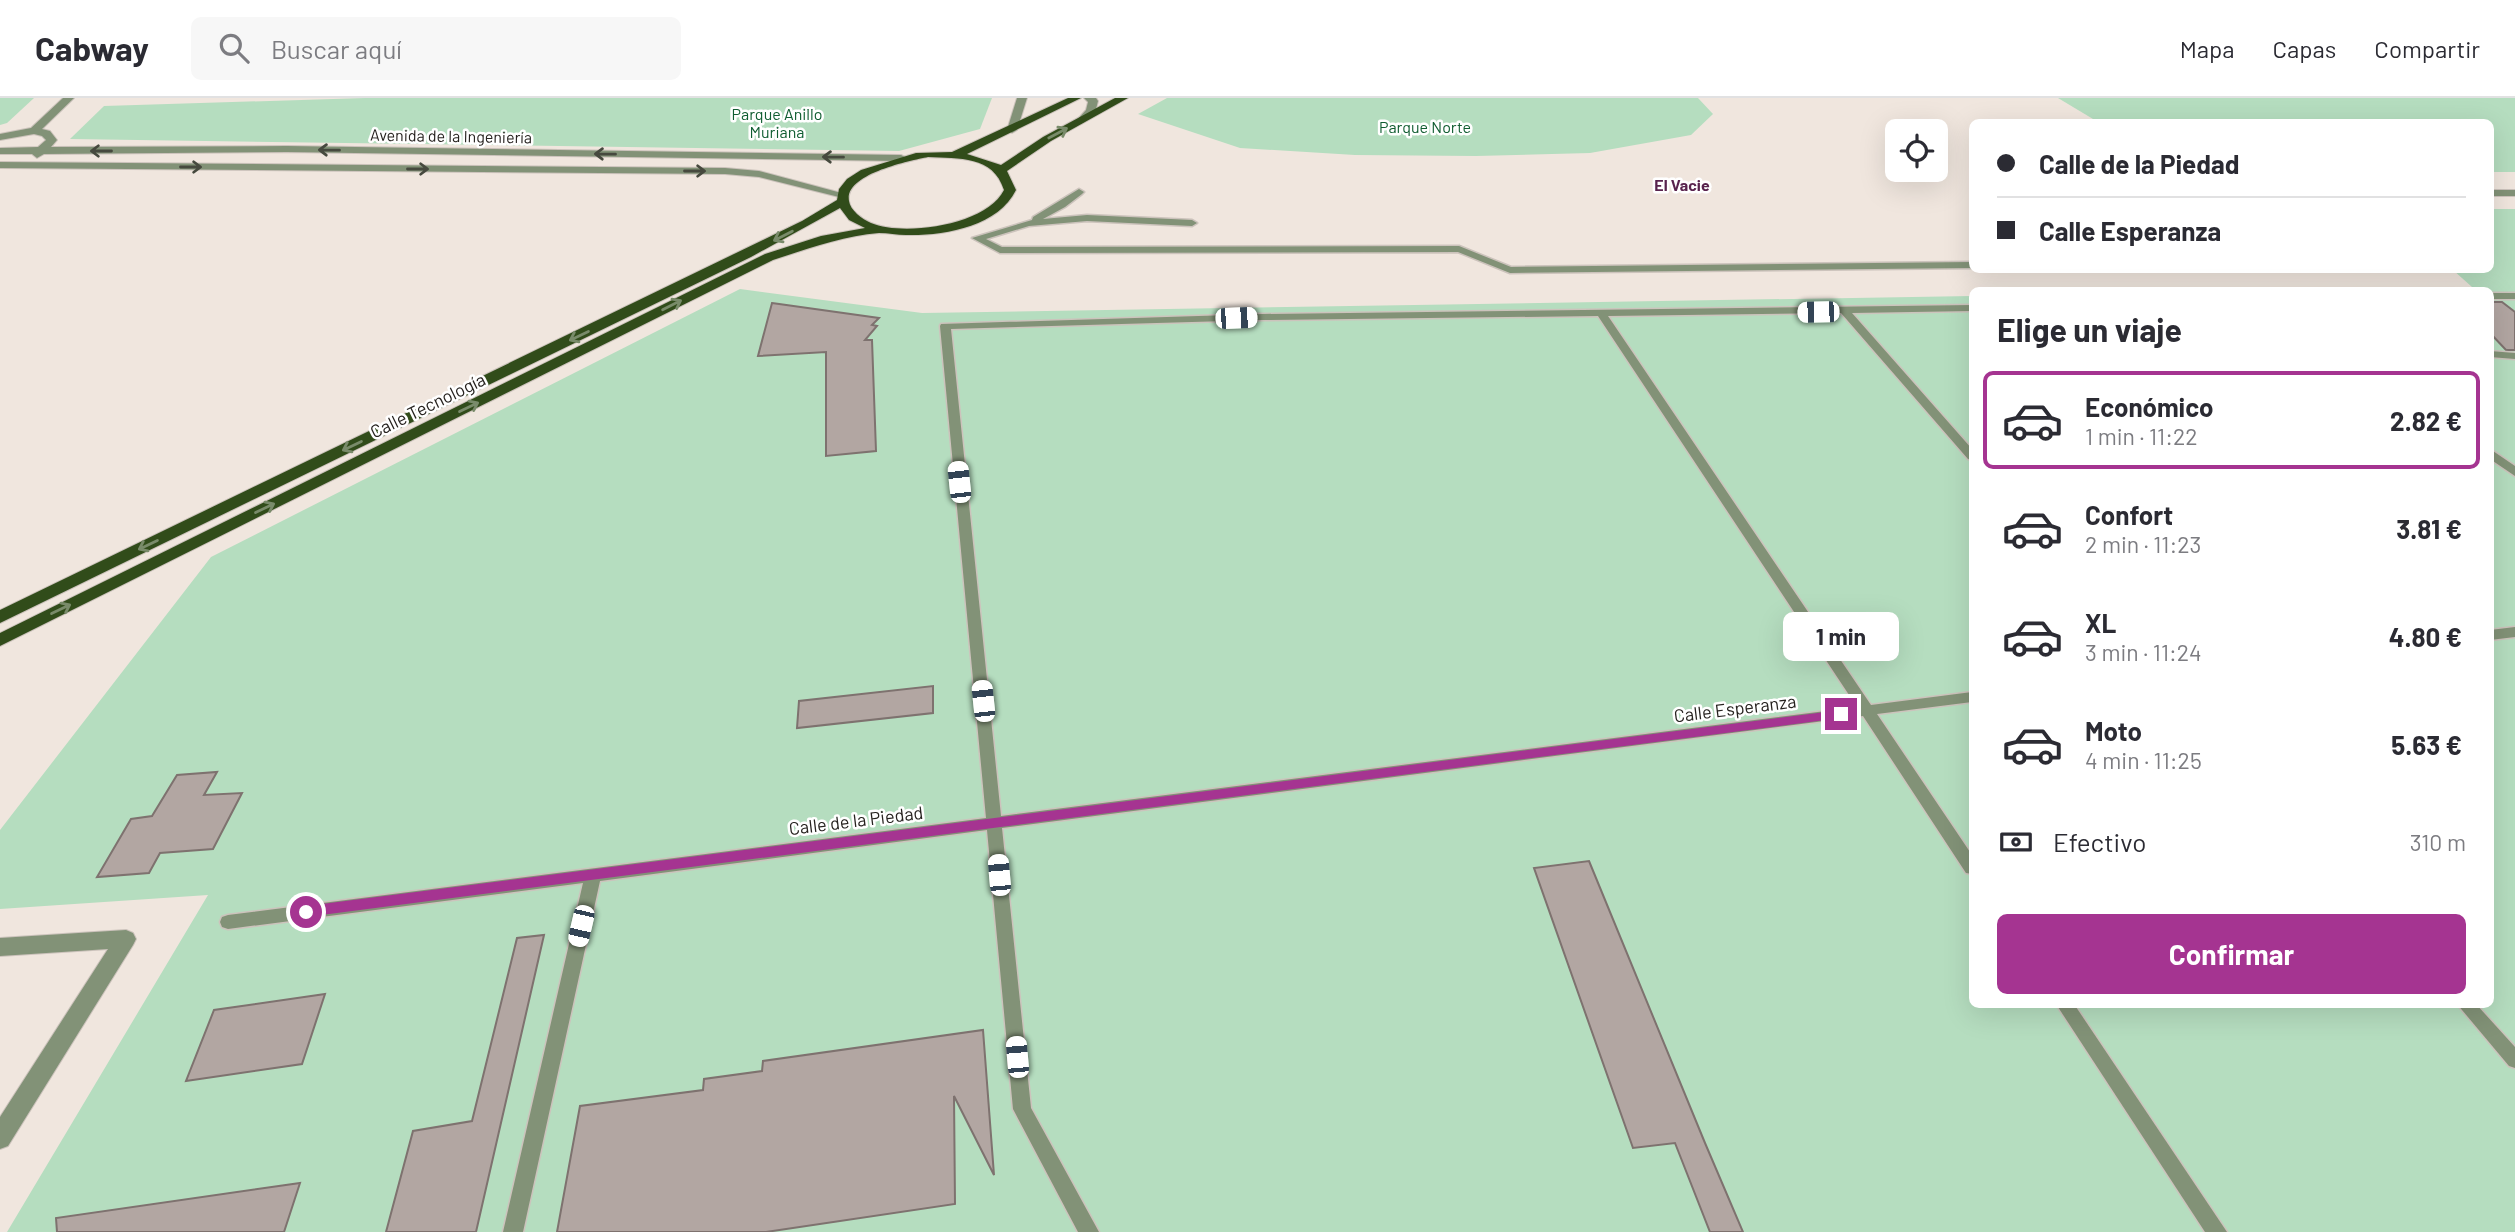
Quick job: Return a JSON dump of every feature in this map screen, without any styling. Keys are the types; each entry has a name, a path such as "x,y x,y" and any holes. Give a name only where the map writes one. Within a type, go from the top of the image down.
{"main road":[{"path":"955,155 1076,98"},
{"path":"1001,170 1047,139 1123,98"},
{"path":"843,198 854,218 882,229 928,232 972,222 1003,203 1010,190 1001,170 981,160 955,155"},
{"name":"Calle Tecnología","path":"0,617 806,224 843,198 852,180 873,167 901,158 955,155"},
{"name":"Calle Tecnología","path":"0,640 769,257 825,239 882,229"}],"street":[{"path":"34,131 69,98"},
{"path":"1012,130 1022,98"},
{"path":"1081,121 1091,111 1093,100 1089,98"},
{"path":"0,137 34,131 46,133 52,140 44,151 21,165 0,173"},
{"name":"Avenida de la Ingeniería","path":"0,151 287,149 901,158"},
{"name":"Avenida de la Ingeniería","path":"0,165 725,171 759,174 843,198"},
{"path":"2494,193 2515,193"},
{"path":"0,947 126,939 0,1138"}],"lane":[{"path":"1080,192 1028,223 977,238 1000,250 1459,249 1510,270 1969,265"},
{"path":"1028,223 1087,218 1192,222"},
{"path":"2494,296 2515,296"},
{"path":"1089,1232 1022,1109 945,326 1262,317 1969,308"},
{"path":"1845,311 1969,453"},
{"path":"1602,314 1969,864"},
{"path":"2494,355 2512,357"},
{"path":"2494,456 2515,472"},
{"path":"2494,635 2515,632"},
{"name":"Calle Esperanza","path":"1489,760 1969,697"},
{"name":"Calle de la Piedad","path":"228,922 1489,760"},
{"path":"513,1232 593,875"},
{"path":"2067,1008 2217,1232"},
{"path":"2469,1008 2515,1060"}],"green space":[{"path":"0,98 34,98 7,123 0,125"},
{"name":"Parque Anillo Muriana","path":"365,98 992,98 980,129 899,151 70,139 104,106"},
{"name":"Parque Norte","path":"1167,98 1698,98 1713,114 1691,135 1590,153 1355,155 1240,148 1138,114"},
{"path":"2058,98 2515,98 2515,172 2494,172 2494,119 2093,119"},
{"path":"2494,209 2515,209 2515,1232 7,1232 208,895 0,909 0,830 211,557 740,289 922,313 1969,296 1969,1008 2494,1008 2494,287 2472,287 2456,273 2494,273"}],"building":[{"path":"2494,302 2502,302 2515,312 2515,350 2506,350 2494,337"},
{"path":"772,303 879,318 872,325 877,326 865,340 872,340 876,451 826,456 826,352 758,356"},
{"path":"933,686 933,713 797,728 799,701"},
{"path":"217,772 204,795 242,793 213,849 160,853 149,873 97,877 131,819 152,816 177,775"},
{"path":"1589,861 1743,1232 1710,1232 1675,1143 1633,1148 1534,868"},
{"path":"544,935 476,1232 386,1232 413,1131 472,1121 517,938"},
{"path":"325,994 302,1064 186,1081 214,1010"},
{"path":"983,1030 994,1175 954,1096 955,1204 766,1232 557,1232 580,1106 703,1090 704,1079 762,1071 763,1061"},
{"path":"300,1183 284,1232 57,1232 56,1218"}],"district":[{"name":"El Vacie","path":"1682,185"}],"route":[{"path":"306,912 1841,714"}]}
